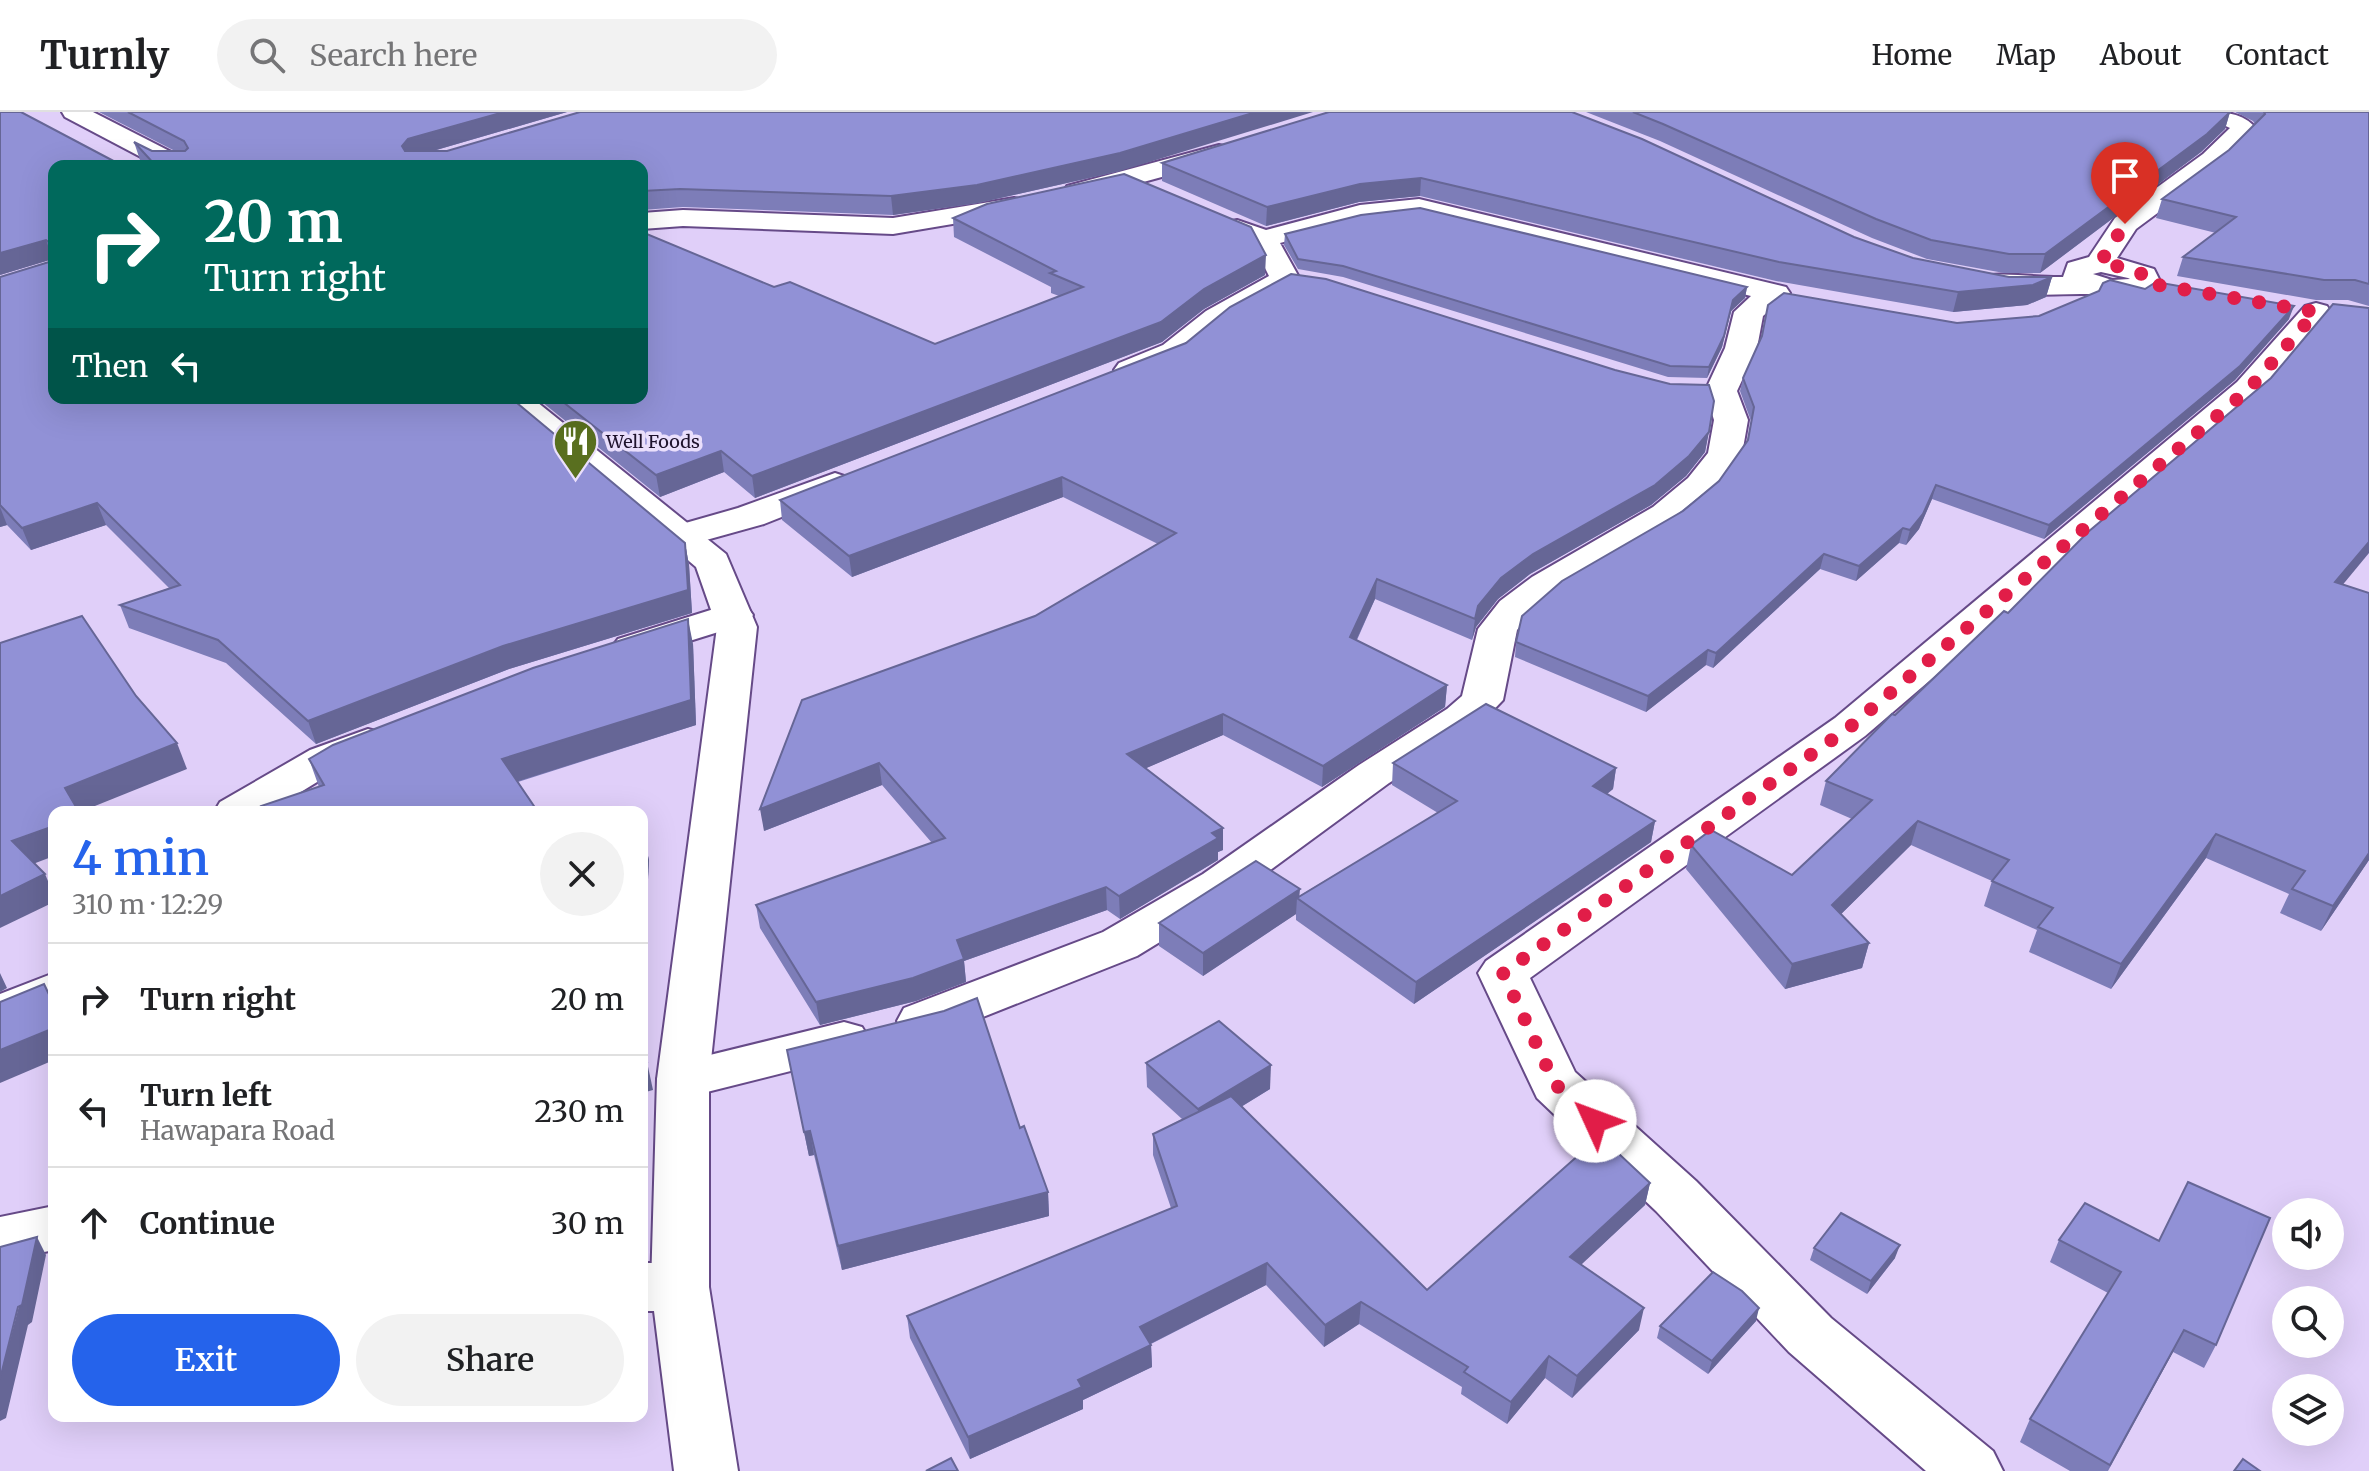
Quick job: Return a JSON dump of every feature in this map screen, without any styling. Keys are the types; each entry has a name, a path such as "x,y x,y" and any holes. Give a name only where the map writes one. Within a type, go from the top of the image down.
{"street":[{"path":"74,112 166,160"},
{"path":"2034,317 2085,295 2125,224 2212,160 2244,129 2237,121 2215,112"},
{"path":"648,221 683,218 893,226 979,214 1046,199 1128,180 1244,145"},
{"path":"1128,180 1169,198"},
{"path":"683,1079 928,1019 1120,944 1219,885 1374,774 1462,718 1482,700 1498,629 1514,609 1545,585 1666,515 1701,486 1725,454 1731,420 1708,390 1741,348 1749,312 1789,295 1419,207 1387,208 1331,219 1264,239"},
{"path":"1104,380 1174,352 1217,317 1301,281 1264,239 1209,216"},
{"path":"1961,278 2028,287 2097,274 2135,289 2146,283 2177,290"},
{"path":"1971,1471 1810,1335 1676,1196 1555,1084 1503,973 1850,727 2249,389 2316,311"},
{"path":"519,404 713,562 737,627 661,1287 706,1471"},
{"path":"681,536 751,516 861,474"},
{"path":"599,657 733,615"},
{"path":"246,806 325,759 396,731"},
{"path":"0,1014 48,993"},
{"path":"0,1239 48,1229"}],"building":[{"path":"0,112 21,112 112,160 48,160 48,242 0,253"},
{"path":"128,112 504,112 408,139 402,146 405,151 447,151 580,112 1256,112 1120,153 977,185 891,196 648,191 648,160 150,160 134,142 152,151 185,151 188,148 184,141"},
{"path":"1329,112 1572,112 1642,139 1854,237 1913,258 2009,277 2052,277 2033,285 1958,292 1779,262 1421,178 1360,184 1267,207 1162,163"},
{"path":"1633,112 2230,112 2207,134 2045,254 2009,254 1931,240 1876,219"},
{"path":"2264,112 2369,112 2369,284 2355,280 2324,280 2183,257 2236,217 2162,199 2229,150"},
{"path":"1124,174 1251,227 1266,255 1204,289 1161,322 752,476 721,451 656,475 566,404 648,404 648,234 774,287 790,282 935,344 1083,287 1050,273 1056,271 953,218 987,204"},
{"path":"1420,208 1747,287 1733,300 1724,336 1709,367 1670,366 1343,266 1298,259 1285,234 1361,215"},
{"path":"48,262 48,404 518,404 685,543 688,590 503,646 308,721 218,640 120,605 180,585 97,503 22,528 0,505 0,277"},
{"path":"1291,274 1326,279 1615,370 1670,384 1709,385 1714,401 1709,432 1689,456 1655,485 1533,554 1501,578 1478,606 1475,619 1377,579 1350,637 1447,685 1323,766 1223,714 1127,754 1223,828 1212,833 1218,838 1119,896 1106,887 957,940 964,959 913,978 816,1002 756,905 945,838 879,763 760,809 802,700 1035,616 1176,533 1062,477 849,556 780,500 1186,343 1230,307"},
{"path":"2110,280 2145,289 2156,282 2294,306 2240,366 2049,525 1936,485 1923,514 1910,530 1903,528 1859,566 1824,554 1716,653 1708,650 1648,696 1516,642 1522,616 1562,581 1683,511 1719,481 1748,440 1754,407 1743,378 1762,336 1768,305 1784,293 1957,323 2039,316 2099,291 2103,283"},
{"path":"2333,304 2369,308 2369,542 2335,582 2369,593 2369,853 2333,906 2292,889 2305,871 2216,834 2121,964 2038,927 2053,908 1992,881 2009,860 1918,821 1832,905 1869,943 1792,964 1691,845 1711,830 1792,875 1872,800 1826,781 1892,714 1895,715 2004,611 2008,613 2088,532 2271,378"},
{"path":"82,616 136,696 177,743 65,788 76,806 48,806 48,828 12,841 45,874 0,896 0,643"},
{"path":"688,619 691,700 502,759 534,806 261,806 324,785 309,759 333,745 533,668"},
{"path":"1486,704 1616,768 1593,786 1655,821 1416,982 1297,898 1457,801 1393,763"},
{"path":"1256,861 1300,889 1203,953 1159,923"},
{"path":"44,984 48,992 48,1030 0,1050 0,1002"},
{"path":"977,998 1020,1128 1024,1126 1048,1192 838,1246 810,1131 804,1132 787,1050 944,1011"},
{"path":"1219,1021 1271,1065 1198,1109 1146,1063"},
{"path":"1231,1096 1427,1290 1600,1136 1650,1183 1570,1257 1644,1308 1577,1376 1549,1356 1511,1402 1464,1372 1468,1367 1361,1302 1325,1325 1267,1263 1140,1327 1151,1345 1078,1380 1082,1387 968,1437 907,1316 1177,1206 1153,1134"},
{"path":"2188,1182 2270,1218 2216,1345 2184,1330 2110,1465 2030,1419 2121,1272 2059,1240 2085,1203 2159,1241"},
{"path":"1841,1213 1900,1245 1871,1281 1814,1248"},
{"path":"37,1237 22,1305 18,1307 0,1379 0,1247"},
{"path":"1713,1272 1742,1291 1759,1308 1712,1361 1660,1326"},
{"path":"951,1458 958,1471 926,1471"},
{"path":"2243,1459 2260,1471 2234,1471"}],"place":[{"name":"Well Foods","path":"575,481"}],"route":[{"path":"1595,1121 1555,1084 1503,973 1850,727 2249,389 2316,312 2146,283 2144,275 2138,272 2100,263 2125,224"}]}
